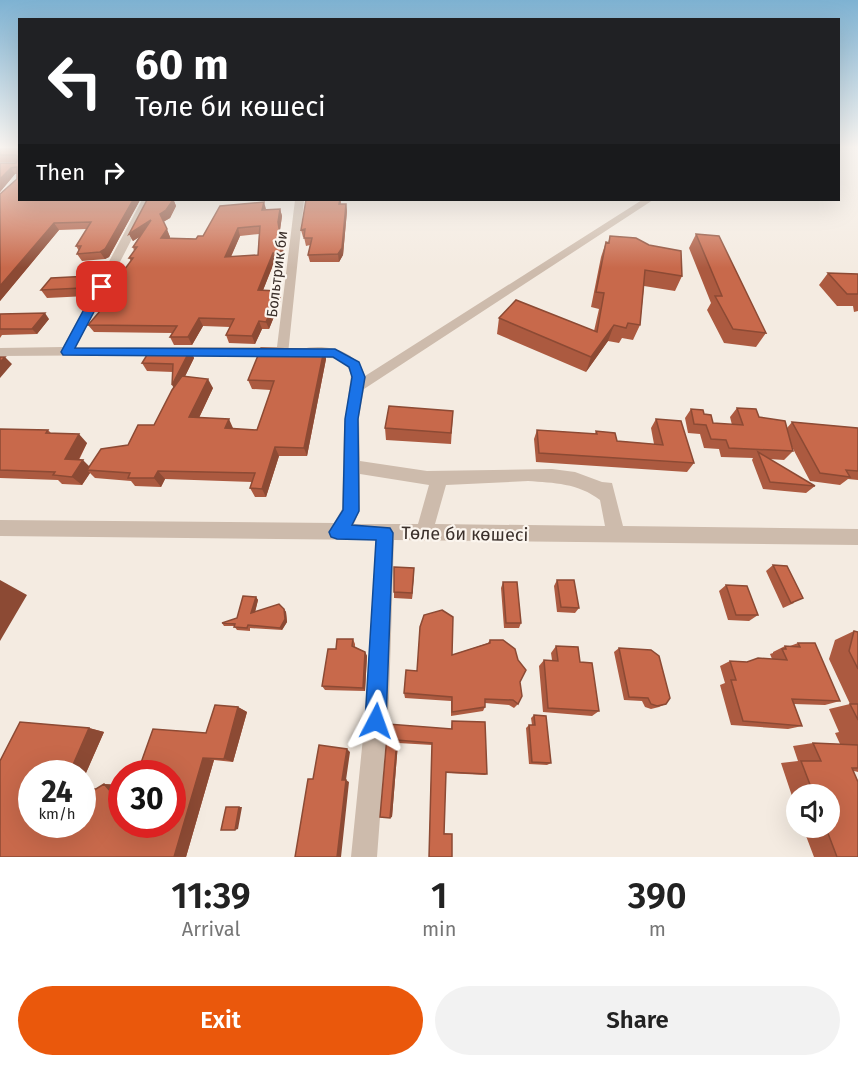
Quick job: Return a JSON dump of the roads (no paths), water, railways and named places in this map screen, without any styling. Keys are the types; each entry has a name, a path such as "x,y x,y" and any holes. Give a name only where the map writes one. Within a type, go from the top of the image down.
{"street":[{"path":"67,352 146,201"},
{"name":"Больтрик би","path":"284,351 300,201"},
{"path":"357,387 646,201"},
{"path":"0,352 284,351 335,353 346,358 355,365 358,377 352,419 351,511 344,525 337,532"},
{"path":"352,466 398,476 440,478 515,473 582,481 606,489 616,535"},
{"path":"425,533 431,503 440,478"},
{"name":"Төле би көшесі","path":"0,528 858,537"},
{"path":"364,857 378,698 385,533"}]}
